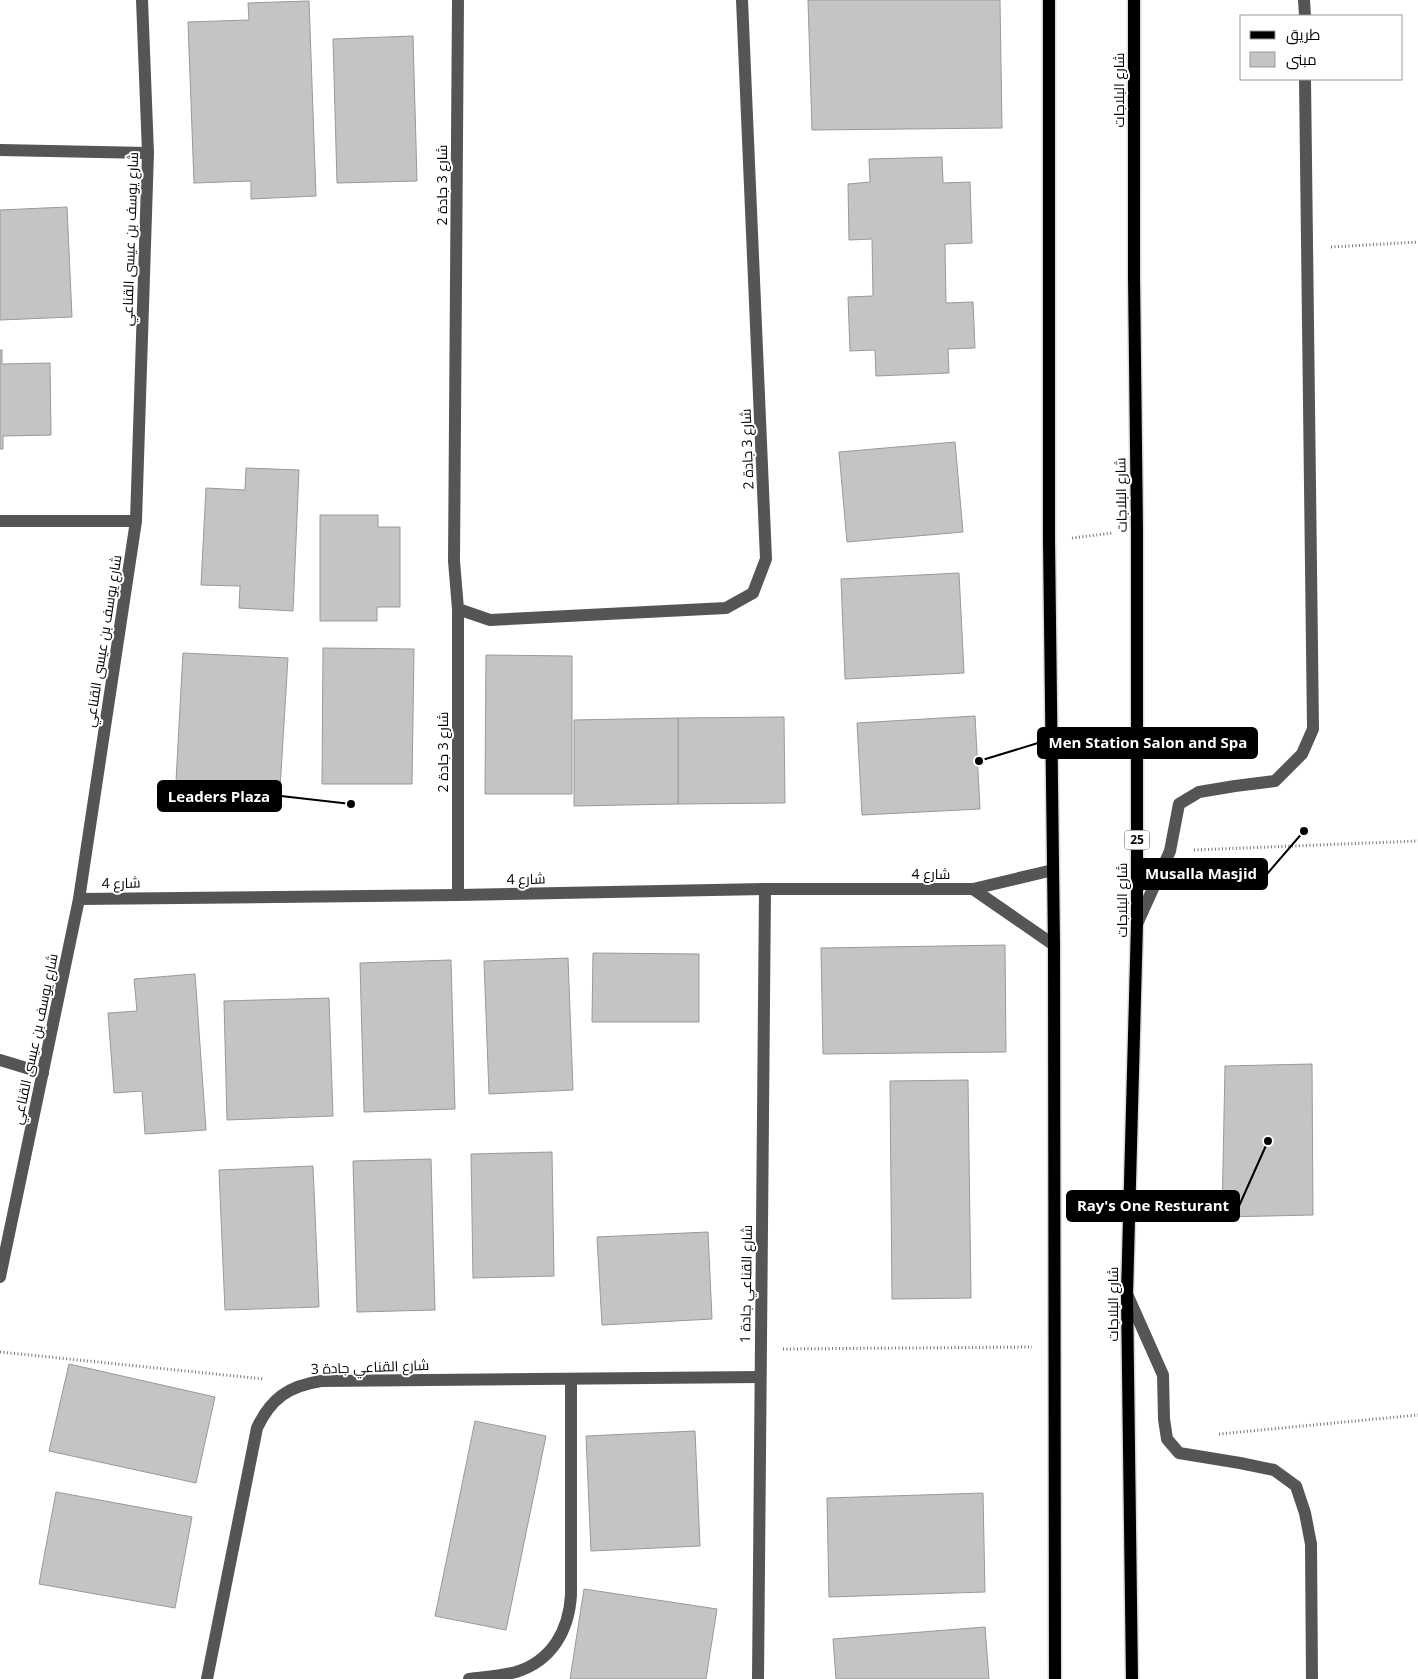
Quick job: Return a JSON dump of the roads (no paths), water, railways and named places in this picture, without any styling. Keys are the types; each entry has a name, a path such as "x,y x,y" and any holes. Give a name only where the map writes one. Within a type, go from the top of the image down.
{"main road":[{"path":"1049,0 1049,540 1054,945 1056,1679"},
{"name":"شارع البلاجات","path":"1132,1679 1127,1294 1137,924 1134,0"}],"street":[{"name":"شارع يوسف بن عيسى القناعي","path":"0,1277 80,899 136,521 148,153 142,0"},
{"name":"شارع 3 جادة 2","path":"458,0 454,561 458,609 458,895"},
{"name":"شارع 3 جادة 2","path":"458,609 490,620 726,608 752,594 766,559 742,0"},
{"path":"1304,0 1305,15"},
{"path":"1137,924 1170,851 1179,804 1200,792 1276,781 1302,754 1313,729 1305,80"},
{"path":"0,150 148,153"},
{"path":"0,521 136,521"},
{"name":"شارع 4","path":"80,899 458,895 765,889 973,889 1053,870"},
{"name":"شارع القناعي جادة 1","path":"758,1679 765,889"},
{"path":"973,889 1054,945"},
{"path":"0,1060 43,1072"},
{"path":"1127,1294 1163,1375 1166,1439 1179,1453 1274,1470 1296,1486 1305,1513 1311,1544 1312,1679"},
{"name":"شارع القناعي جادة 3","path":"207,1679 257,1428 264,1412 289,1390 321,1380 760,1377"},
{"path":"469,1679 516,1672 531,1665 546,1656 557,1643 565,1628 570,1612 572,1595 571,1379"}],"place":[{"name":"Men Station Salon and Spa","path":"979,761"},
{"name":"Leaders Plaza","path":"351,804"},
{"name":"Musalla Masjid","path":"1304,831"},
{"name":"Ray's One Resturant","path":"1268,1141"}]}
